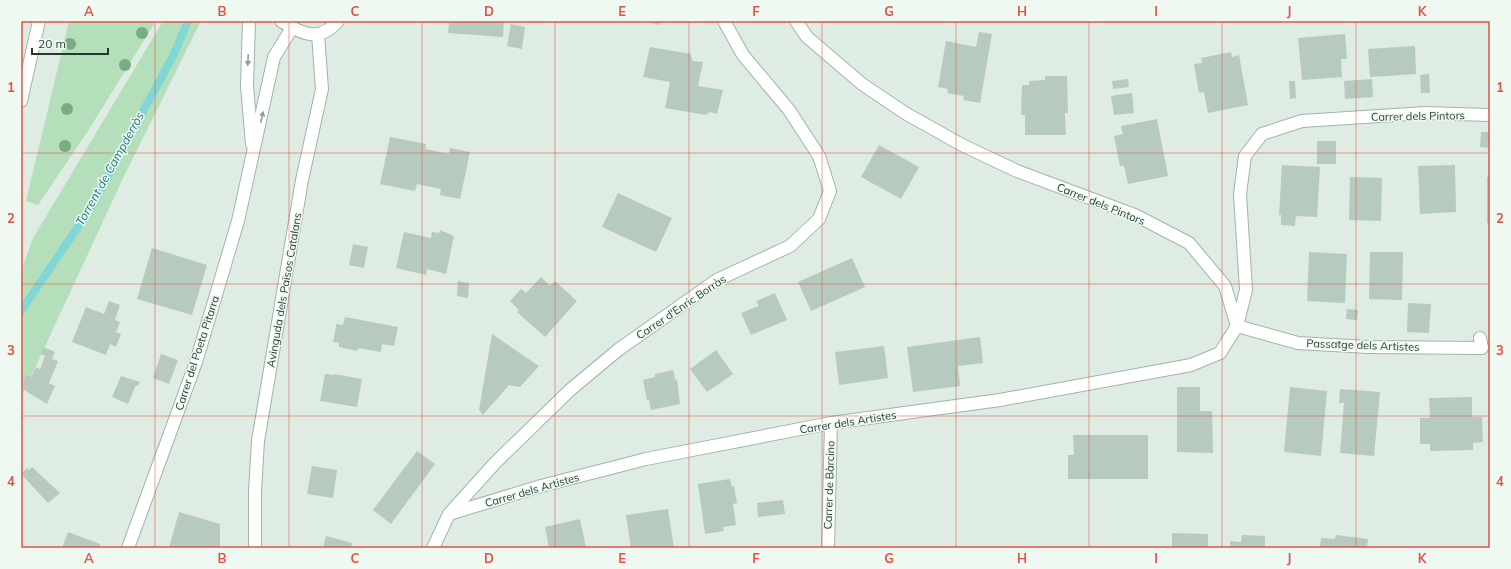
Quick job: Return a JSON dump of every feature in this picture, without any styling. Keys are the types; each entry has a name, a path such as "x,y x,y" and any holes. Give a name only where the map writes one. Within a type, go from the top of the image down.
{"street":[{"path":"21,101 39,21"},
{"name":"Carrer del Poeta Pitarra","path":"249,21 247,86 254,155"},
{"path":"281,21 304,34 318,34 332,28 338,21"},
{"name":"Carrer d'Enric Borràs","path":"433,548 449,514 495,463 554,406 618,350 717,280 790,246 819,219 830,191 819,156 789,110 743,55 724,21"},
{"name":"Carrer dels Pintors","path":"796,21 807,37 862,84 905,113 962,145 1017,171 1135,215 1189,244 1225,286 1237,326"},
{"name":"Carrer del Poeta Pitarra","path":"128,548 196,362 238,221 254,155 274,57 292,28"},
{"name":"Avinguda dels Països Catalans","path":"255,548 255,491 258,441 302,180 322,89 318,34"},
{"name":"Carrer dels Pintors","path":"1237,326 1246,290 1240,194 1245,156 1262,134 1302,121 1425,113 1490,115"},
{"name":"Carrer dels Artistes","path":"449,514 541,486 646,459 831,423 1000,400 1191,365 1220,353 1237,326"},
{"name":"Passatge dels Artistes","path":"1237,326 1298,343 1368,348 1482,348 1480,338"},
{"name":"Carrer de Bàrcino","path":"828,548 831,423"}],"green space":[{"path":"69,21 156,21 88,131 38,205 26,201"},
{"path":"163,21 201,21 125,174 21,398 21,272 33,238"}],"building":[{"path":"449,21 504,21 503,37 448,33"},
{"path":"642,21 661,21 660,25"},
{"path":"511,24 525,27 522,49 507,46"},
{"path":"979,32 992,34 980,103 963,100 964,96 947,93 948,89 938,87 946,41 976,47"},
{"path":"1345,34 1347,59 1341,59 1342,77 1302,80 1298,38"},
{"path":"1415,46 1416,74 1370,77 1368,49"},
{"path":"650,47 691,54 693,61 703,62 698,86 723,90 717,114 710,112 706,115 665,108 670,82 643,77"},
{"path":"1231,52 1232,57 1239,55 1248,105 1208,113 1204,92 1199,93 1194,64 1202,63 1201,58"},
{"path":"1429,74 1430,93 1421,93 1420,75"},
{"path":"1045,76 1067,76 1068,113 1065,113 1066,135 1025,135 1025,115 1021,115 1022,85 1029,85 1029,81 1045,80"},
{"path":"1128,79 1129,87 1113,89 1112,81"},
{"path":"1372,79 1373,97 1345,99 1344,81"},
{"path":"1289,81 1295,81 1296,98 1290,99"},
{"path":"1132,93 1134,113 1114,115 1111,96"},
{"path":"1157,119 1168,176 1128,184 1124,166 1120,166 1114,136 1123,134 1121,126"},
{"path":"1481,132 1490,132 1490,148 1480,147"},
{"path":"390,137 426,144 425,149 449,154 450,148 470,152 460,199 440,195 441,189 417,184 415,191 380,184"},
{"path":"1317,141 1336,141 1336,164 1317,164"},
{"path":"879,145 919,167 901,199 861,177"},
{"path":"1282,165 1320,167 1317,217 1296,216 1295,226 1281,225 1281,215 1279,215"},
{"path":"1455,165 1456,212 1420,214 1418,166"},
{"path":"1350,177 1382,178 1381,221 1349,220"},
{"path":"1487,177 1490,177 1490,223 1487,223"},
{"path":"618,193 672,218 656,252 602,227"},
{"path":"440,230 454,236 446,274 427,269 426,275 396,268 404,232 431,238 432,232 439,233"},
{"path":"353,244 368,247 364,268 349,265"},
{"path":"152,248 207,265 192,315 137,299"},
{"path":"1309,252 1347,254 1345,303 1307,301"},
{"path":"1370,252 1403,252 1402,300 1369,299"},
{"path":"852,258 865,287 811,311 798,282"},
{"path":"541,277 550,286 555,281 577,301 545,337 517,312 519,310 510,301 521,289 526,293"},
{"path":"458,281 469,283 468,298 457,296"},
{"path":"775,293 787,320 751,335 741,313 759,306 756,301"},
{"path":"109,301 120,305 115,320 120,322 116,332 121,334 116,347 110,344 106,355 72,342 86,307 104,314"},
{"path":"1408,303 1431,304 1429,333 1407,332"},
{"path":"1347,309 1358,310 1357,320 1346,319"},
{"path":"345,317 398,327 394,346 382,344 381,352 358,348 357,351 339,347 339,343 333,342 336,324 343,325"},
{"path":"492,334 539,366 520,387 509,385 483,415 479,410"},
{"path":"980,337 983,363 958,366 960,386 913,392 907,347"},
{"path":"884,346 888,378 839,385 835,352"},
{"path":"43,347 55,352 52,359 58,361 49,383 55,386 47,404 21,388 26,374 31,377 36,367 40,369 45,356 41,354"},
{"path":"716,350 733,374 707,392 690,369"},
{"path":"161,354 178,360 169,384 153,378"},
{"path":"673,370 675,380 677,379 680,404 651,410 649,400 647,400 643,380 655,377 655,374"},
{"path":"325,374 334,374 362,379 357,407 320,401"},
{"path":"121,376 140,382 138,386 136,385 128,404 112,397"},
{"path":"1177,387 1200,387 1200,411 1212,411 1213,453 1177,452"},
{"path":"1290,387 1327,391 1321,456 1284,452"},
{"path":"1340,389 1380,392 1374,456 1340,453 1344,403 1339,403"},
{"path":"1472,397 1472,417 1482,417 1483,442 1473,443 1473,450 1430,451 1430,444 1420,444 1420,418 1430,418 1429,398"},
{"path":"1073,435 1148,435 1148,479 1068,479 1068,455 1074,455"},
{"path":"417,451 435,464 391,524 373,510"},
{"path":"312,466 337,470 333,498 307,494"},
{"path":"32,467 60,493 48,503 21,474 27,468 29,470"},
{"path":"730,479 732,487 734,486 737,503 733,504 736,525 723,527 724,531 705,534 698,484"},
{"path":"783,500 785,514 758,517 757,503"},
{"path":"668,509 674,548 631,548 626,515"},
{"path":"179,512 220,524 220,548 169,548"},
{"path":"580,519 586,548 549,548 545,527"},
{"path":"68,532 100,544 99,548 62,548"},
{"path":"1172,533 1208,534 1208,548 1172,548"},
{"path":"1242,535 1265,536 1265,548 1230,548 1230,541 1241,542"},
{"path":"1336,535 1368,539 1367,548 1320,548 1321,538 1335,539"},
{"path":"326,536 352,543 351,548 323,548"}],"waterway":[{"name":"Torrent de Campderròs","path":"21,311 92,206 174,54 188,21"}]}
